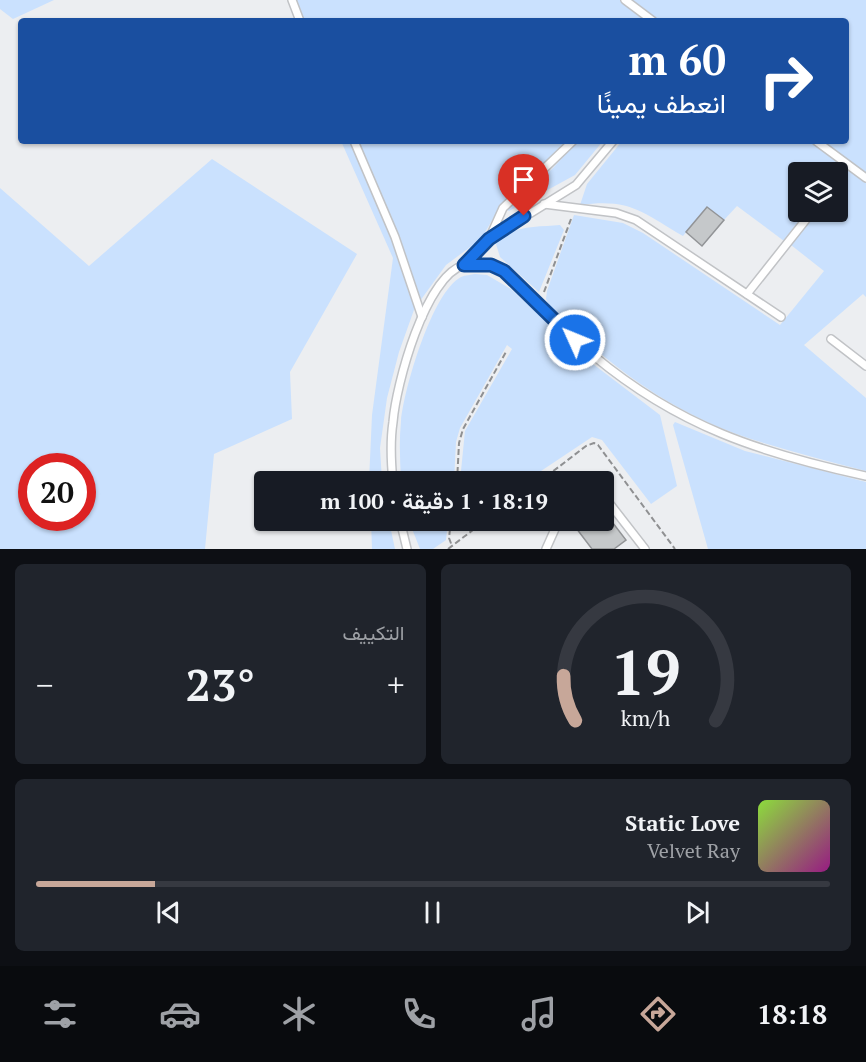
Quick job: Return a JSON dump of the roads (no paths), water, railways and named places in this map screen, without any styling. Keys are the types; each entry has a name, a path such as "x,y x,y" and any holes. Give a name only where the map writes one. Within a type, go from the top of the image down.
{"lane":[{"path":"292,0 299,18"},
{"path":"626,0 649,18"},
{"path":"355,144 392,228 422,317"},
{"path":"489,239 503,208 570,144"},
{"path":"392,471 391,447 396,400 422,317 445,278 464,265 489,239 576,185 610,144"},
{"path":"820,144 866,178"},
{"path":"544,204 616,213 636,220 782,317"},
{"path":"747,294 804,222"},
{"path":"464,265 491,265 504,271 615,373 684,418 746,444 866,476"},
{"path":"831,339 866,366"},
{"path":"614,509 645,549"},
{"path":"403,531 407,549"},
{"path":"546,549 555,531"}]}
